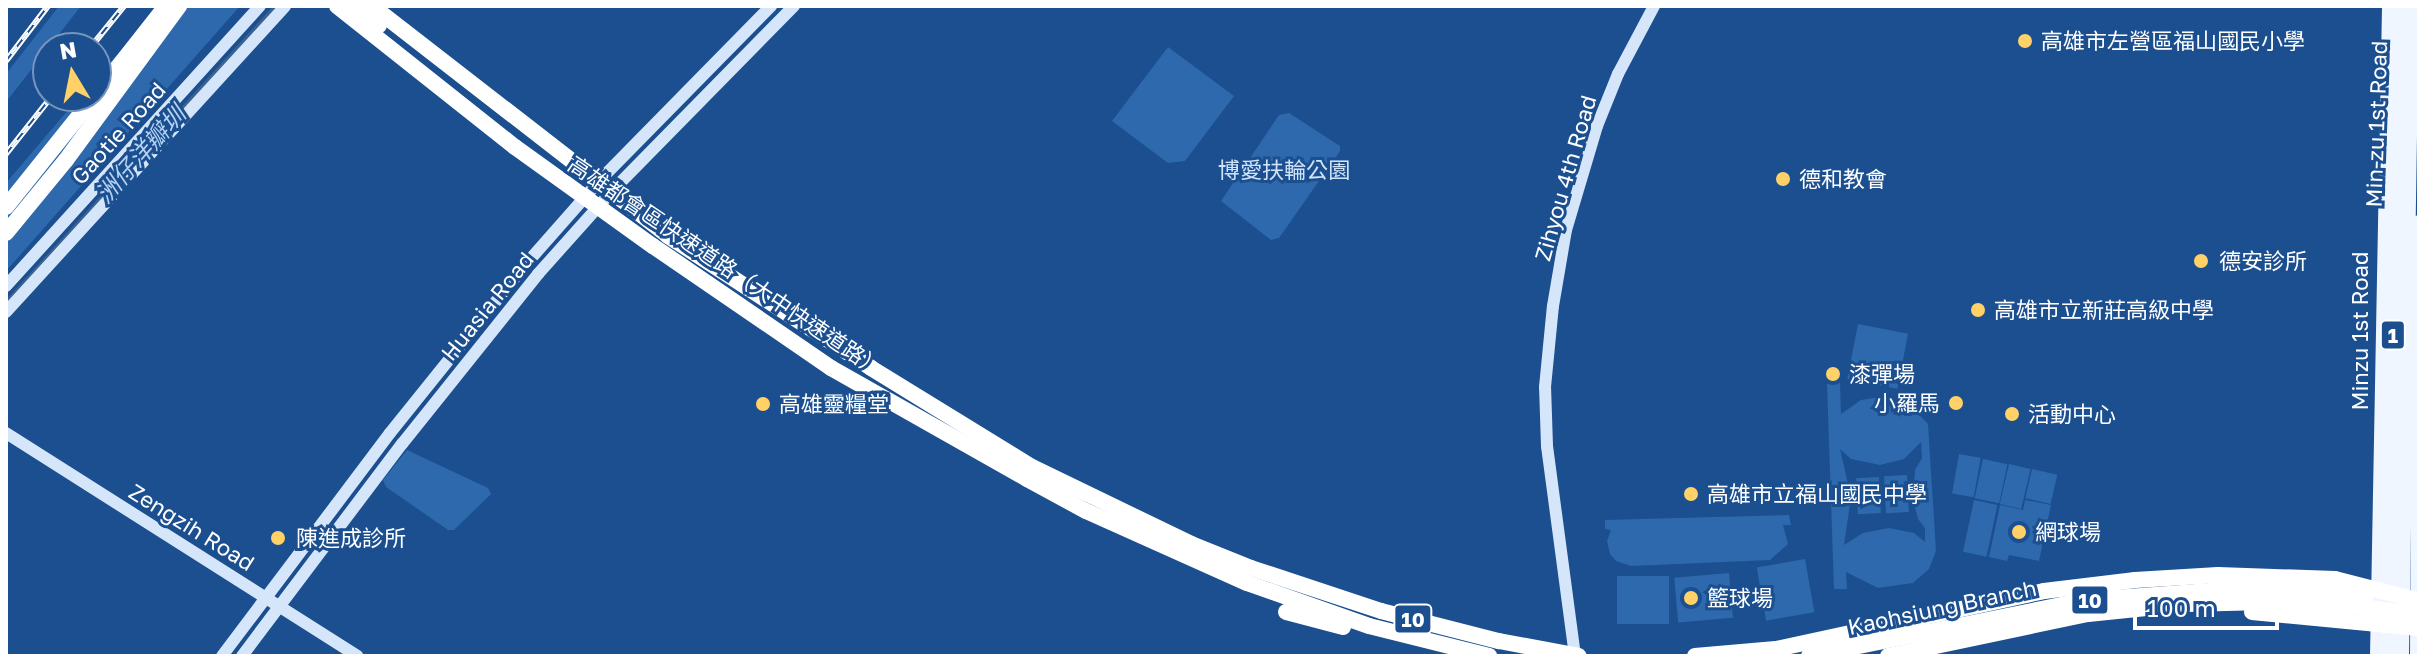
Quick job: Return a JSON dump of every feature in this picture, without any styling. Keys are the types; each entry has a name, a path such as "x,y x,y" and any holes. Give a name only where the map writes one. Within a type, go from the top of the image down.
{"highway":[{"path":"112,74 166,6"},
{"path":"6,233 66,160 179,6"},
{"name":"高雄都會區快速道路（大中快速道路）","path":"337,6 580,195 831,368 1086,511 1249,576"},
{"path":"356,6 594,199"},
{"name":"高雄都會區快速道路（大中快速道路）","path":"372,6 668,236 871,368 1032,467 1191,544 1249,576"},
{"path":"6,220 139,49 166,24"},
{"path":"488,96 588,185 853,368"},
{"path":"6,207 81,112"},
{"path":"1695,656 1776,649 2044,591 2218,575 2335,579 2418,605"},
{"name":"10","path":"1249,576 1369,626 1489,656"},
{"name":"10","path":"1249,576 1499,641 1577,656"},
{"name":"Kaohsiung Branch","path":"1809,656 2073,603 2182,591 2291,590 2418,605"},
{"path":"2187,604 2419,628"},
{"name":"Kaohsiung Branch","path":"1888,656 2088,614 2187,604 2418,605"},
{"path":"1286,612 1460,656"}],"main road":[{"name":"Minzu 1st Road","path":"2389,6 2405,91 2402,656"},
{"name":"Min-zu 1st Road","path":"2389,656 2405,91 2401,6"},
{"name":"Minzu 1st Road","path":"2377,656 2405,91 2412,6"},
{"name":"1","path":"2417,656 2419,222"}],"street":[{"name":"Gaotie Road","path":"6,286 260,6"},
{"name":"Gaotie Road","path":"6,312 285,6"},
{"name":"Huasia Road","path":"222,656 465,337 771,6"},
{"name":"Huasia Road","path":"242,656 594,199 794,6"},
{"name":"Zihyou 4th Road","path":"1577,656 1547,446 1545,387 1553,306 1566,230 1597,126 1618,74 1654,6"},
{"name":"Zengzih Road","path":"6,433 357,656"}],"green space":[{"path":"59,6 81,6 61,32 39,32"},
{"path":"163,6 240,6 6,271 6,183 66,112 112,112 112,60"},
{"path":"32,41 32,69 6,102 6,74"},
{"path":"1168,47 1234,96 1185,161 1168,163 1112,121"},
{"name":"博愛扶輪公園","path":"1289,113 1340,146 1340,151 1279,238 1271,240 1221,201 1279,115"},
{"path":"1858,324 1908,334 1897,389 1847,379"},
{"path":"1840,382 1841,414 1861,400 1885,396 1912,407 1928,424 1936,551 1929,569 1913,583 1878,588 1846,572 1847,589 1834,589 1827,384","holes":["1921,442 1922,458 1915,470 1913,499 1918,519 1925,528 1925,542 1914,533 1889,528 1863,533 1844,545 1851,497 1840,449 1851,459 1880,465 1904,459"]},
{"path":"407,450 488,488 491,494 454,530 448,530 386,487 383,480"},
{"path":"1959,454 1981,458 1974,497 1952,493"},
{"path":"1983,459 2007,464 1999,503 1975,498"},
{"path":"2009,464 2030,469 2021,509 2000,504"},
{"path":"2032,469 2057,475 2051,504 2025,498"},
{"path":"1907,475 1909,512 1886,513 1884,476"},
{"path":"1879,477 1881,513 1858,514 1856,478"},
{"path":"1974,500 1997,505 1986,557 1963,552"},
{"name":"網球場","path":"2025,500 2051,505 2039,561 2009,555 2007,561 1989,557 2000,505 2023,510"},
{"path":"1789,515 1791,525 1783,525 1788,544 1770,560 1631,566 1616,561 1610,554 1607,541 1611,530 1605,529 1605,520"},
{"path":"1805,559 1814,612 1766,621 1757,568"},
{"path":"1729,573 1733,618 1678,623 1674,578"},
{"path":"1617,576 1669,576 1669,624 1617,624"}],"waterway":[{"name":"洲仔洋瓣圳","path":"6,301 274,6"}],"railway":[{"path":"6,61 48,6"},
{"path":"103,32 124,6"},
{"path":"6,154 39,112"}],"place":[{"name":"高雄市左營區福山國民小學","path":"2025,41"},
{"name":"德和教會","path":"1783,179"},
{"name":"德安診所","path":"2201,261"},
{"name":"高雄市立新莊高級中學","path":"1978,310"},
{"name":"漆彈場","path":"1833,374"},
{"name":"小羅馬","path":"1956,403"},
{"name":"高雄靈糧堂","path":"763,404"},
{"name":"活動中心","path":"2012,414"},
{"name":"高雄市立福山國民中學","path":"1691,494"},
{"name":"網球場","path":"2019,532"},
{"name":"陳進成診所","path":"278,538"},
{"name":"籃球場","path":"1691,598"}]}
